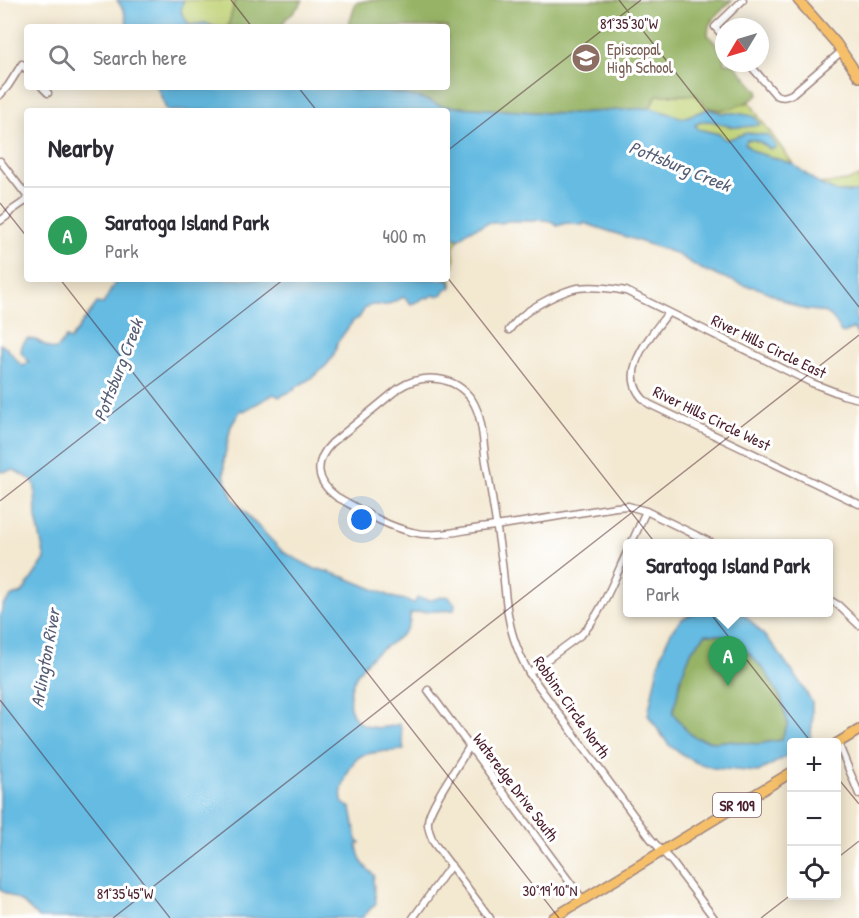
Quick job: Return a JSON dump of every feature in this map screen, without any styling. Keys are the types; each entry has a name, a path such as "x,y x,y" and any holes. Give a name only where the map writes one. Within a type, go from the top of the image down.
{"main road":[{"path":"799,0 842,51 859,77"},
{"path":"841,741 859,730"},
{"name":"SR 109","path":"553,918 787,775"}],"street":[{"path":"724,18 743,0"},
{"path":"756,72 776,95 786,97 842,51"},
{"path":"0,95 22,64 24,66"},
{"path":"45,90 48,93"},
{"path":"0,161 24,191"},
{"path":"0,221 24,202"},
{"name":"River Hills Circle East","path":"509,330 522,315 560,293 576,288 610,288 626,291 812,383 843,396 859,399"},
{"name":"River Hills Circle West","path":"668,313 645,342 635,365 633,381 643,400 859,504"},
{"path":"496,526 479,417 471,399 463,390 443,380 418,379 399,388 325,450 319,464 324,486 337,497 383,522 410,532 437,534 496,526 616,507 628,506 705,539"},
{"path":"633,539 646,512"},
{"name":"Robbins Circle North","path":"496,526 511,630 529,673 651,838 714,918"},
{"path":"529,673 582,634 588,627 596,616 623,559"},
{"path":"833,602 859,625"},
{"name":"Wateredge Drive South","path":"428,690 583,900"},
{"path":"469,747 432,807 428,822 429,832 450,865 490,918"},
{"path":"841,753 859,794"},
{"path":"413,918 450,865"}],"green space":[{"path":"183,0 235,0 229,24 188,24 181,12"},
{"path":"235,0 303,0 283,22 284,24 229,24"},
{"name":"Episcopal High School","path":"369,0 732,0 709,25 708,35 715,43 715,72 741,72 758,91 758,95 740,105 725,109 712,109 696,95 657,95 650,108 562,114 442,106 421,98 391,92 352,90 450,90 450,24 349,24 356,3"},
{"path":"657,95 696,95 707,106 721,110 750,102 793,164 767,157 749,148 744,144 747,140 754,140 770,149 775,148 747,133 726,140 719,134 698,129 695,125 710,121 734,127 735,113 722,113 708,109 683,118 650,108"},
{"path":"859,176 859,192 837,192 819,184 847,181"},
{"path":"450,236 460,238 454,246 453,267 450,269"},
{"path":"706,634 721,635 750,654 767,674 781,698 788,724 781,740 758,744 713,742 694,737 673,713 682,674 692,650"}],"water":[{"path":"117,0 183,0 181,12 188,24 127,24 124,11"},
{"name":"Pottsburg Creek","path":"158,90 352,90 391,92 421,98 442,106 562,114 650,108 683,118 708,109 722,113 753,116 759,125 736,127 705,121 695,125 698,129 719,134 726,140 747,133 767,135 776,148 770,149 754,140 747,140 745,144 755,152 793,164 819,184 837,192 859,192 859,309 855,314 859,325 859,337 853,328 844,333 841,332 828,314 803,309 761,289 746,286 701,269 675,253 584,223 581,225 566,223 557,226 544,220 507,221 488,223 468,231 460,238 450,236 450,108 166,108"},
{"path":"115,282 449,282 451,287 437,296 425,297 411,304 404,297 387,305 371,305 365,308 337,343 332,358 321,370 294,390 279,397 274,394 244,411 241,410 231,426 224,459 224,475 233,499 283,552 317,570 344,577 395,598 415,603 417,598 431,600 445,596 455,604 454,610 410,614 410,621 403,633 366,662 351,687 350,705 356,720 372,727 400,724 404,750 376,752 361,756 353,763 343,784 343,803 351,808 357,840 360,843 357,845 360,858 374,875 376,903 362,918 39,918 22,902 0,890 0,617 3,605 12,596 22,593 45,559 36,518 35,487 32,480 14,470 0,472 0,344 7,348 23,366 29,362 21,352 22,345 27,339 36,340 53,350 58,348 66,338 70,340 97,303 103,304"},
{"path":"686,617 747,617 773,645 812,702 810,738 787,738 787,756 758,772 713,768 695,762 668,744 648,715 663,651 674,628","holes":["706,634 721,635 750,654 767,674 781,698 788,724 781,740 758,744 713,742 694,737 673,713 682,674 692,650"]}],"place":[{"name":"Episcopal High School","path":"586,58"},
{"name":"Saratoga Island Park","path":"728,686"}],"water label":[{"name":"Arlington River","path":"45,658"}]}
